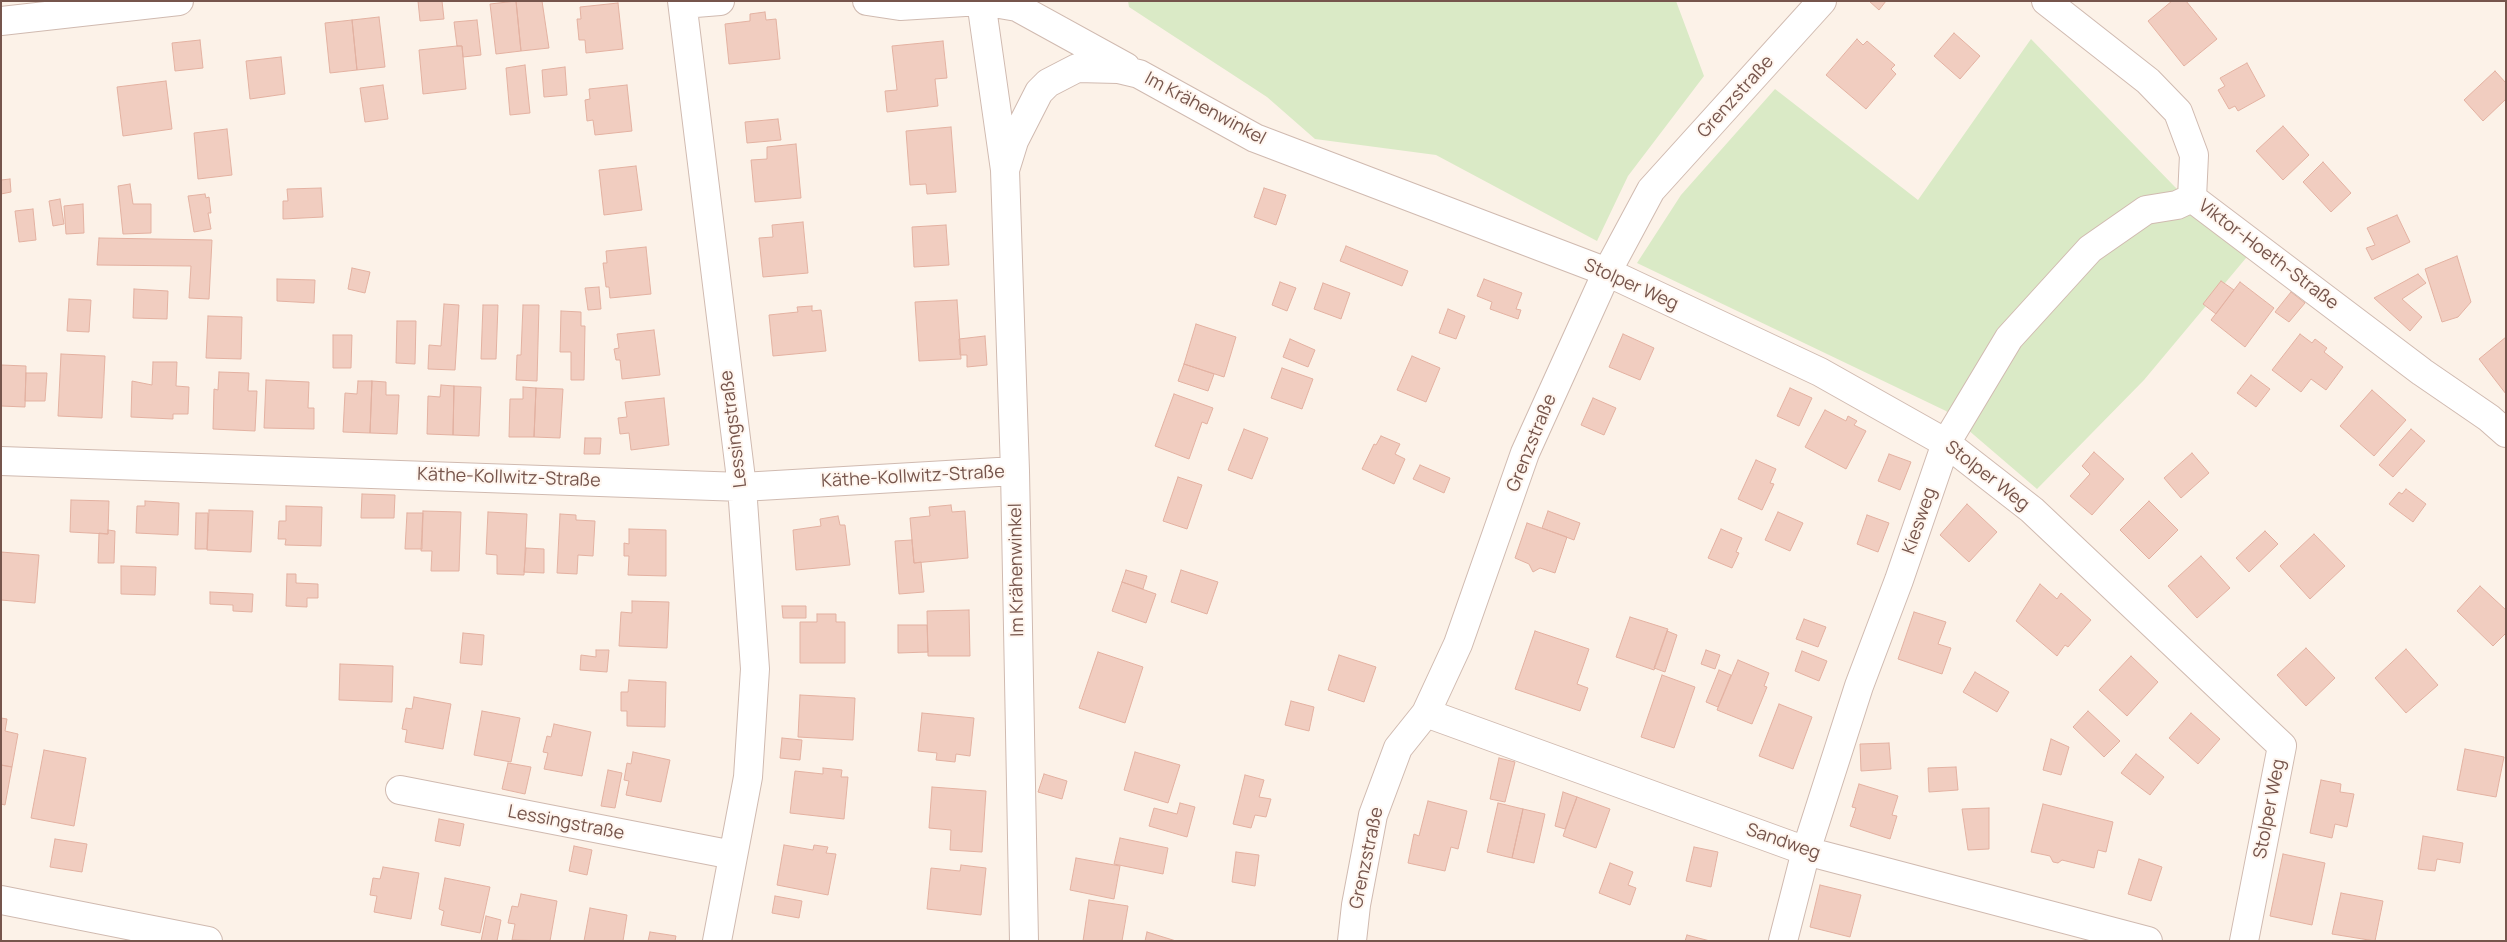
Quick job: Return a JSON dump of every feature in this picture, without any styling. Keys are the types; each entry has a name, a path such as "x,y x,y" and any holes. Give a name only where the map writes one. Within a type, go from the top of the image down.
{"street":[{"path":"1,21 179,1"},
{"path":"682,3 720,1"},
{"path":"867,1 900,6 981,1 1017,7 1138,74"},
{"name":"Im Krähenwinkel","path":"981,1 1005,170 1015,471 1024,941"},
{"name":"Grenzstraße","path":"1352,941 1356,905 1373,816 1398,748 1426,713 1458,644 1525,453 1607,272 1651,190 1822,1"},
{"name":"Viktor-Hoeth-Straße","path":"2046,1 2148,81 2178,112 2194,155 2192,198 2422,372 2489,418 2506,433"},
{"name":"Lessingstraße","path":"682,3 742,487 754,669 748,778 717,941"},
{"name":"Im Krähenwinkel","path":"1005,170 1014,141 1039,92 1048,82 1077,68 1118,69 1138,74 1255,138 1452,213"},
{"name":"Kiesweg","path":"1784,941 1806,851 1859,686 1899,580 1946,443 2010,338 2090,249 2146,210 2177,205 2192,198"},
{"name":"Stolper Weg","path":"1452,213 1607,272 1820,372 1946,443 2032,510 2282,746 2244,941"},
{"name":"Käthe-Kollwitz-Straße","path":"1,461 742,487 1015,471"},
{"name":"Sandweg","path":"1426,713 1806,851 2148,941"},
{"name":"Lessingstraße","path":"400,790 732,855"},
{"path":"1,900 208,941"}],"green space":[{"path":"1128,1 1676,1 1704,76 1628,176 1597,241 1436,155 1315,139 1267,97 1129,7"},
{"path":"2031,39 2175,187 2251,252 2144,380 2037,489 1946,411 1637,263 1681,195 1775,89 1918,200"}],"building":[{"path":"418,1 442,1 444,19 420,21"},
{"path":"516,1 521,51 496,54 490,4"},
{"path":"516,1 542,1 549,48 521,51"},
{"path":"1869,1 1886,1 1879,10"},
{"path":"2172,1 2186,1 2217,39 2184,66 2148,21"},
{"path":"618,3 623,49 586,53 585,40 579,40 577,19 581,19 580,7"},
{"path":"765,12 766,20 776,19 780,59 729,64 725,24 750,21 750,14"},
{"path":"379,17 385,67 357,70 352,20"},
{"path":"352,20 357,70 330,73 325,23"},
{"path":"477,20 481,55 463,57 462,46 457,46 454,22"},
{"path":"1954,33 1980,56 1960,79 1934,56"},
{"path":"1857,39 1863,45 1867,41 1895,65 1891,69 1896,74 1866,109 1826,75"},
{"path":"200,40 203,68 175,71 172,43"},
{"path":"943,41 947,78 935,79 938,106 887,112 885,91 897,90 892,46"},
{"path":"462,46 466,89 423,94 419,50"},
{"path":"281,57 285,94 250,99 246,61"},
{"path":"2247,63 2265,96 2238,111 2235,106 2229,109 2218,90 2225,86 2220,78"},
{"path":"525,65 530,113 510,115 506,68"},
{"path":"565,67 567,95 544,97 542,70"},
{"path":"2495,71 2506,83 2506,99 2483,121 2464,100"},
{"path":"166,81 172,129 123,136 117,87"},
{"path":"383,85 388,119 365,122 360,88"},
{"path":"627,85 632,131 595,135 593,120 587,121 585,100 590,99 589,89"},
{"path":"778,119 781,140 747,143 745,122"},
{"path":"2283,126 2309,155 2283,180 2256,151"},
{"path":"951,127 956,192 927,194 926,184 910,185 906,131"},
{"path":"227,129 232,175 198,179 194,133"},
{"path":"796,144 801,198 755,202 751,160 767,159 767,147"},
{"path":"2323,162 2351,193 2331,212 2303,182"},
{"path":"636,166 642,210 604,215 599,170"},
{"path":"10,179 11,192 1,194 1,180"},
{"path":"130,184 133,204 151,204 151,233 123,234 118,186"},
{"path":"321,188 323,217 283,219 283,201 288,201 287,189"},
{"path":"1264,188 1286,195 1276,225 1254,217"},
{"path":"205,194 206,198 209,197 211,213 208,213 211,229 194,232 188,196"},
{"path":"60,199 64,224 53,226 49,201"},
{"path":"83,204 84,233 66,234 64,206"},
{"path":"33,209 36,240 19,242 15,211"},
{"path":"2397,215 2410,242 2372,260 2366,248 2375,245 2367,228"},
{"path":"803,222 808,273 763,277 759,238 773,237 772,225"},
{"path":"946,225 949,265 914,267 912,227"},
{"path":"99,238 212,240 209,299 189,298 191,266 97,265"},
{"path":"1346,246 1408,271 1402,286 1340,261"},
{"path":"646,247 651,294 610,298 609,287 606,287 603,263 607,263 606,251"},
{"path":"2457,256 2471,302 2458,317 2442,322 2425,269"},
{"path":"352,268 370,272 365,293 348,289"},
{"path":"2418,274 2426,283 2402,299 2422,317 2410,331 2374,298"},
{"path":"277,279 315,280 314,303 277,301"},
{"path":"1484,279 1522,293 1516,309 1521,310 1518,319 1490,309 1492,302 1477,296"},
{"path":"2221,281 2234,290 2216,314 2203,304"},
{"path":"1280,282 1296,288 1287,311 1272,305"},
{"path":"2240,282 2274,308 2245,347 2211,320"},
{"path":"1323,283 1350,293 1341,319 1314,309"},
{"path":"599,287 601,309 588,310 585,288"},
{"path":"134,289 168,291 167,319 133,318"},
{"path":"2291,292 2305,303 2289,322 2275,312"},
{"path":"69,299 91,300 89,332 67,331"},
{"path":"957,300 961,359 919,361 915,302"},
{"path":"444,304 459,305 455,370 428,369 429,345 441,346"},
{"path":"483,305 498,305 496,359 481,359"},
{"path":"523,305 539,305 537,381 516,380 517,355 521,355"},
{"path":"812,306 812,311 821,310 826,351 773,356 769,315 798,312 797,307"},
{"path":"1448,309 1465,316 1456,339 1439,333"},
{"path":"561,311 581,312 581,326 585,326 584,380 571,380 571,352 560,352"},
{"path":"208,316 242,317 241,359 206,358"},
{"path":"397,321 416,321 415,364 396,363"},
{"path":"1196,324 1236,337 1224,377 1184,364"},
{"path":"654,330 660,375 622,379 620,360 616,360 614,349 619,348 617,334"},
{"path":"1623,334 1654,348 1640,380 1609,367"},
{"path":"2300,334 2312,343 2315,339 2327,348 2324,352 2343,367 2326,390 2311,379 2301,392 2272,370"},
{"path":"333,335 352,335 351,368 333,368"},
{"path":"985,336 987,365 967,367 967,355 960,355 959,339"},
{"path":"2506,337 2506,394 2479,359"},
{"path":"1290,339 1315,350 1308,367 1283,357"},
{"path":"61,354 105,356 102,418 58,416"},
{"path":"1412,356 1440,368 1426,402 1397,390"},
{"path":"153,362 177,362 176,386 189,387 188,414 173,414 173,419 131,417 132,381 152,385"},
{"path":"1184,364 1214,374 1208,391 1178,381"},
{"path":"1,365 26,366 25,407 1,406"},
{"path":"1282,368 1313,379 1302,409 1271,398"},
{"path":"219,372 249,373 248,391 257,391 255,431 213,429 214,389 218,390"},
{"path":"26,373 47,373 45,401 25,401"},
{"path":"2251,375 2270,389 2256,407 2237,393"},
{"path":"266,380 309,382 308,408 314,408 314,429 264,428"},
{"path":"358,381 372,381 370,433 343,432 345,393 357,394"},
{"path":"372,381 386,382 386,395 399,395 397,434 370,433"},
{"path":"441,385 454,386 453,435 427,434 428,396 440,397"},
{"path":"454,386 481,387 479,436 453,435"},
{"path":"523,387 536,388 534,437 509,437 510,399 523,399"},
{"path":"536,388 563,389 560,438 534,437"},
{"path":"1790,388 1812,398 1799,426 1777,416"},
{"path":"2372,390 2406,420 2374,456 2340,426"},
{"path":"1174,394 1213,408 1207,424 1202,422 1189,459 1155,446"},
{"path":"664,398 669,445 631,450 629,433 620,434 618,418 627,417 625,402"},
{"path":"1593,398 1616,408 1604,435 1581,425"},
{"path":"1825,410 1846,421 1848,416 1857,421 1854,425 1866,431 1846,469 1805,447"},
{"path":"1244,429 1268,438 1252,479 1228,470"},
{"path":"2411,429 2425,441 2393,477 2379,465"},
{"path":"1381,436 1400,444 1395,454 1405,459 1394,484 1362,469 1374,444 1376,445"},
{"path":"585,438 601,438 600,454 584,454"},
{"path":"2094,452 2124,479 2092,515 2070,496 2090,474 2082,466"},
{"path":"2192,453 2209,473 2181,498 2164,478"},
{"path":"1889,454 1911,462 1900,490 1878,481"},
{"path":"1756,460 1776,469 1770,483 1774,484 1762,510 1738,499"},
{"path":"1420,465 1450,478 1444,493 1413,479"},
{"path":"1178,477 1202,485 1187,529 1163,521"},
{"path":"2406,489 2426,504 2413,522 2389,504 2399,492 2402,494"},
{"path":"362,494 395,495 394,518 361,518"},
{"path":"71,500 109,501 108,534 70,532"},
{"path":"145,501 179,503 178,535 136,533 137,506 145,506"},
{"path":"2149,501 2178,530 2149,559 2120,530"},
{"path":"1967,504 1997,532 1969,562 1940,535"},
{"path":"951,505 952,512 965,511 968,558 914,563 910,518 930,516 929,507"},
{"path":"286,506 322,507 321,546 285,545 286,539 278,539 279,521 286,521"},
{"path":"209,510 253,511 251,552 207,550"},
{"path":"423,511 461,512 459,571 431,571 432,551 421,551"},
{"path":"1548,511 1580,523 1574,540 1542,528"},
{"path":"488,512 527,514 524,575 497,574 497,555 486,554"},
{"path":"1778,512 1803,523 1790,551 1765,540"},
{"path":"196,513 208,513 207,549 195,549"},
{"path":"407,513 423,513 422,549 405,549"},
{"path":"560,514 576,515 576,520 595,521 593,556 578,555 577,574 557,573"},
{"path":"1867,515 1889,523 1878,552 1857,544"},
{"path":"838,516 840,525 845,525 850,565 796,570 793,530 821,526 820,519"},
{"path":"1527,523 1567,537 1555,573 1540,568 1533,572 1529,564 1515,558"},
{"path":"629,529 666,530 666,576 628,575 629,556 624,556 624,543 629,544"},
{"path":"1721,529 1742,538 1736,552 1739,553 1732,568 1708,558"},
{"path":"108,530 115,531 114,563 98,563 99,533 108,534"},
{"path":"2265,531 2278,544 2249,572 2236,558"},
{"path":"2314,534 2345,566 2310,599 2280,566"},
{"path":"912,540 914,563 921,562 924,592 899,594 895,541"},
{"path":"526,548 544,549 544,573 524,572"},
{"path":"1,552 39,555 35,603 1,600"},
{"path":"2201,556 2230,588 2197,618 2168,586"},
{"path":"121,566 156,567 155,595 121,594"},
{"path":"1126,570 1147,576 1143,589 1122,582"},
{"path":"1181,570 1218,582 1207,614 1171,602"},
{"path":"287,574 296,574 296,583 318,584 318,598 307,598 307,607 286,606"},
{"path":"1122,582 1156,594 1146,623 1112,611"},
{"path":"2040,584 2057,599 2061,593 2091,620 2068,647 2065,645 2057,656 2016,621"},
{"path":"2480,586 2506,610 2506,633 2493,646 2457,611"},
{"path":"210,592 253,594 252,612 233,611 233,605 210,604"},
{"path":"632,601 669,602 667,648 619,646 621,612 632,613"},
{"path":"782,606 806,606 806,618 783,618"},
{"path":"969,610 970,656 928,656 927,611"},
{"path":"1914,612 1946,622 1938,644 1951,648 1942,674 1898,659"},
{"path":"817,614 836,614 836,622 845,622 845,663 800,663 800,622 817,622"},
{"path":"1630,617 1668,629 1654,670 1616,657"},
{"path":"1804,619 1826,627 1818,647 1796,639"},
{"path":"898,625 927,625 928,652 898,653"},
{"path":"1535,631 1589,649 1577,684 1588,688 1580,711 1515,689"},
{"path":"1667,631 1677,635 1665,672 1654,668"},
{"path":"463,633 484,635 482,665 460,663"},
{"path":"2306,648 2335,678 2306,706 2277,675"},
{"path":"2406,649 2438,685 2406,713 2375,678"},
{"path":"596,650 609,650 607,672 580,670 581,655 596,657"},
{"path":"1706,650 1720,655 1715,669 1701,664"},
{"path":"1802,651 1827,661 1819,681 1795,671"},
{"path":"1098,652 1143,667 1125,723 1079,708"},
{"path":"1339,655 1376,667 1364,702 1328,690"},
{"path":"2131,656 2158,682 2127,716 2099,690"},
{"path":"1738,660 1769,673 1764,686 1767,687 1752,724 1717,710"},
{"path":"340,664 393,666 392,702 339,700"},
{"path":"1719,670 1731,675 1718,707 1706,702"},
{"path":"1975,672 2009,692 1997,712 1963,692"},
{"path":"1662,675 1695,687 1674,748 1641,737"},
{"path":"629,680 666,682 665,727 627,726 627,711 621,711 621,692 628,692"},
{"path":"800,695 855,698 853,740 798,737"},
{"path":"414,697 451,704 443,749 405,742 407,730 402,729 406,708 412,709"},
{"path":"1291,701 1314,707 1309,731 1285,725"},
{"path":"1779,704 1812,717 1793,769 1759,756"},
{"path":"482,711 520,718 511,762 474,755"},
{"path":"2088,711 2120,741 2104,757 2073,727"},
{"path":"922,713 974,718 970,756 956,754 955,762 936,760 937,753 918,751"},
{"path":"2191,713 2220,739 2198,764 2169,738"},
{"path":"1,718 7,719 5,731 18,734 12,767 1,765"},
{"path":"554,724 591,732 582,776 544,769 548,753 543,752 547,736 551,737"},
{"path":"782,738 802,740 800,760 780,758"},
{"path":"2051,739 2069,747 2061,775 2043,770"},
{"path":"1889,743 1891,769 1861,771 1860,744"},
{"path":"2465,749 2504,757 2496,797 2457,790"},
{"path":"44,750 86,758 74,826 31,818"},
{"path":"633,752 670,760 661,802 626,795 629,781 624,780 627,763 631,764"},
{"path":"1135,752 1180,765 1168,803 1124,790"},
{"path":"2136,754 2164,777 2150,795 2121,773"},
{"path":"1499,758 1515,762 1505,802 1490,799"},
{"path":"508,763 531,767 525,794 502,789"},
{"path":"1,765 12,767 5,805 1,804"},
{"path":"1956,767 1958,790 1929,792 1928,768"},
{"path":"823,768 842,770 841,777 848,777 844,819 790,813 795,771 823,774"},
{"path":"608,770 622,773 615,808 601,806"},
{"path":"1044,774 1067,781 1062,799 1038,792"},
{"path":"1245,775 1264,780 1259,797 1271,799 1266,817 1255,815 1251,828 1233,824"},
{"path":"2321,780 2341,784 2340,792 2354,794 2347,827 2335,824 2332,838 2310,833"},
{"path":"1859,784 1898,796 1892,815 1897,816 1890,839 1850,826 1856,808 1852,807"},
{"path":"932,787 986,791 982,852 950,850 951,830 929,828"},
{"path":"1563,792 1577,797 1565,829 1555,826"},
{"path":"1577,797 1610,809 1596,848 1563,836"},
{"path":"1428,801 1467,811 1458,849 1451,847 1445,871 1408,863 1414,834 1419,836"},
{"path":"1180,803 1195,807 1187,837 1149,826 1154,808 1177,814"},
{"path":"1498,803 1523,809 1512,858 1487,852"},
{"path":"2043,804 2113,822 2106,852 2098,850 2094,868 2062,860 2058,863 2053,862 2050,856 2031,852"},
{"path":"1989,808 1989,849 1968,850 1962,809"},
{"path":"1523,809 1545,814 1534,863 1512,858"},
{"path":"439,819 464,824 460,846 435,841"},
{"path":"2423,836 2463,843 2460,863 2437,859 2435,871 2418,869"},
{"path":"1120,838 1168,848 1163,874 1114,864"},
{"path":"55,839 87,844 82,872 50,867"},
{"path":"784,845 813,850 814,845 828,847 826,853 836,854 828,895 777,885"},
{"path":"574,846 592,850 587,875 569,871"},
{"path":"1694,847 1718,852 1711,887 1686,881"},
{"path":"1236,852 1259,855 1255,886 1232,882"},
{"path":"2283,854 2325,863 2312,925 2270,916"},
{"path":"1076,858 1120,866 1114,899 1070,890"},
{"path":"2139,859 2162,867 2151,901 2128,894"},
{"path":"1610,863 1633,872 1628,885 1636,888 1630,905 1599,893"},
{"path":"961,865 986,868 981,915 927,909 931,868 960,871"},
{"path":"383,867 419,873 411,919 374,912 377,896 370,895 373,878 380,879"},
{"path":"445,878 490,887 480,933 441,925 444,911 439,909"},
{"path":"1820,885 1861,895 1850,937 1810,927"},
{"path":"2341,893 2383,901 2375,941 2332,934"},
{"path":"521,894 557,901 550,941 512,940 515,924 508,923 512,906 518,907"},
{"path":"775,896 802,901 799,918 772,913"},
{"path":"1089,900 1128,906 1122,941 1083,941"},
{"path":"590,908 627,915 623,941 584,941"},
{"path":"486,916 501,920 497,941 481,941"},
{"path":"650,932 676,936 675,941 648,941"},
{"path":"1147,932 1176,941 1145,941"},
{"path":"1687,935 1710,941 1685,941"}]}
